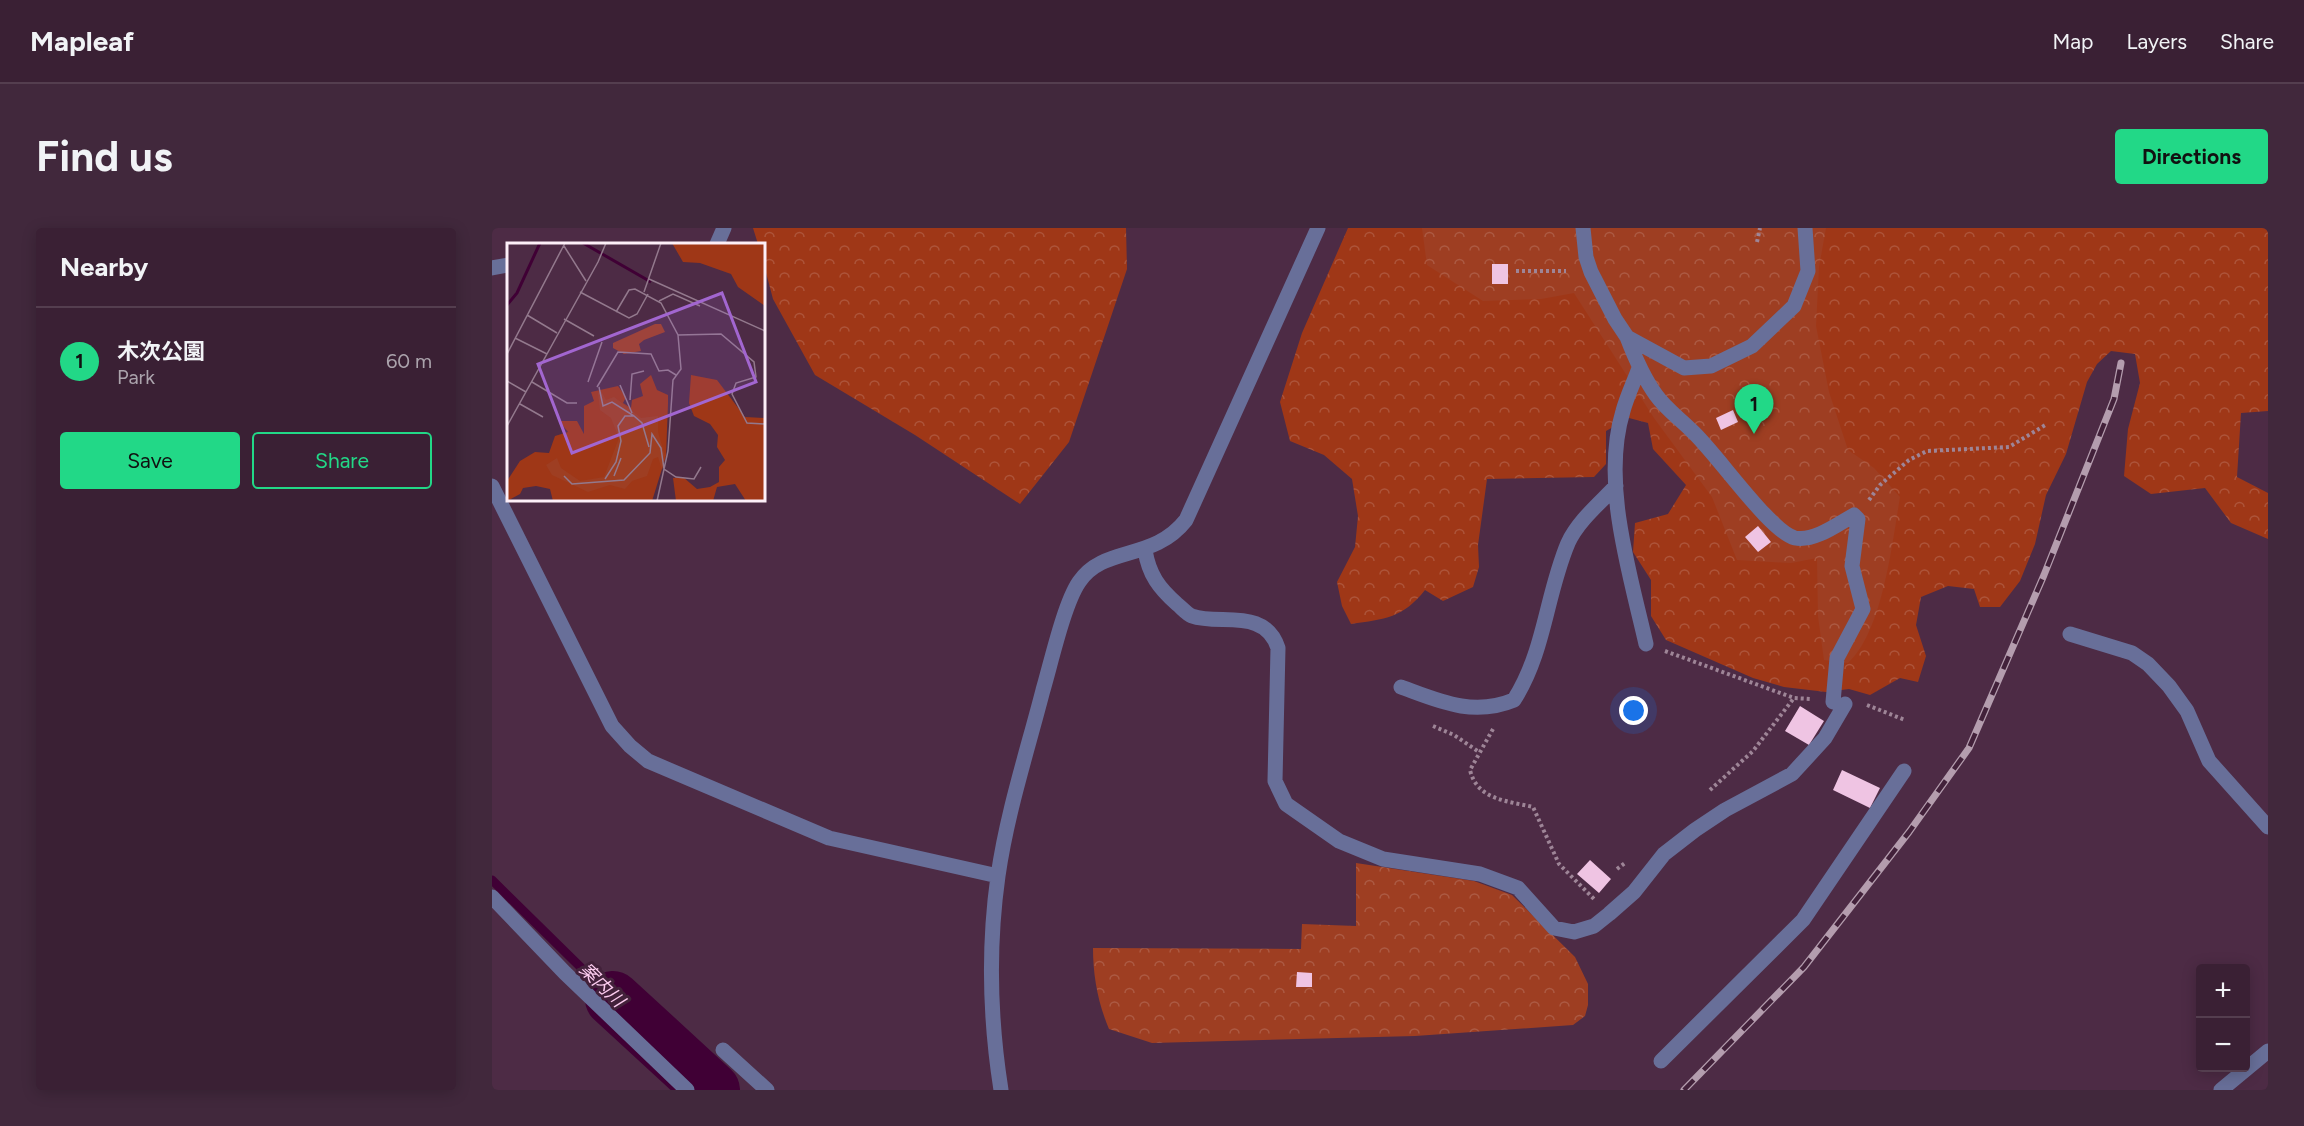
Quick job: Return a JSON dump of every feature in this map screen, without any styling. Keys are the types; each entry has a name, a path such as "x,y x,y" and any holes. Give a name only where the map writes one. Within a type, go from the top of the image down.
{"street":[{"path":"717,243 724,228"},
{"path":"1001,1090 993,1038 992,980 998,876 1013,801 1056,643 1078,583 1099,563 1145,550 1176,533 1186,520 1318,228"},
{"path":"1145,550 1148,569 1161,590 1191,616 1237,618 1263,628 1275,639 1278,648 1275,781 1286,804 1339,841 1383,859 1480,874 1518,888 1554,928 1574,932 1594,926 1634,892 1664,854 1725,810 1792,774 1825,738 1839,703 1837,658 1863,609 1852,566 1858,519 1854,515 1810,537 1800,538 1784,533 1774,525 1692,430 1667,410 1639,368 1627,337 1591,272 1586,257 1583,228"},
{"path":"1627,337 1684,368 1711,366 1752,346 1794,306 1808,271 1805,228"},
{"path":"492,268 507,265"},
{"path":"1639,368 1622,413 1616,486 1627,565 1646,644"},
{"path":"492,486 612,726 648,761 829,838 998,876"},
{"path":"1401,687 1454,707 1483,707 1514,700 1539,647 1551,592 1569,541 1583,521 1616,486"},
{"path":"2070,634 2132,653 2148,664 2169,686 2187,711 2209,761 2268,827"},
{"path":"1661,1061 1803,920 1904,771"},
{"path":"492,897 565,973 687,1090"},
{"path":"723,1050 766,1090"},
{"path":"2221,1090 2268,1050"}],"path":[{"path":"1756,242 1760,228"},
{"path":"1516,271 1591,272"},
{"path":"1854,515 1880,485 1909,460 1927,451 2009,447 2047,424"},
{"path":"1646,644 1794,698 1866,704 1905,720"},
{"path":"1702,797 1753,752 1794,698"},
{"path":"1514,700 1479,752 1470,770 1473,781 1480,790 1501,801 1533,807 1559,864 1610,914"},
{"path":"1617,869 1632,857"}],"green space":[{"path":"753,228 1126,228 1127,269 1069,442 1020,504 915,435 815,375 773,299 765,269 765,243 758,243"},
{"path":"1348,228 2268,228 2268,411 2241,413 2237,477 2268,493 2268,539 2231,523 2205,488 2151,494 2124,476 2128,429 2140,383 2135,354 2111,351 2097,364 2087,382 2066,454 2046,495 2035,544 2020,581 2000,607 1980,607 1974,589 1948,586 1921,597 1916,625 1926,656 1918,682 1900,678 1870,695 1849,689 1826,692 1784,687 1753,678 1666,640 1651,616 1651,580 1633,552 1635,523 1668,514 1686,485 1653,449 1648,423 1629,418 1606,431 1606,464 1594,477 1487,479 1478,545 1479,567 1473,587 1443,601 1425,590 1401,612 1374,621 1351,624 1342,606 1337,582 1355,547 1358,516 1352,479 1324,455 1290,441 1280,402 1302,333"},
{"path":"1422,228 1826,228 1819,267 1816,326 1829,392 1848,450 1874,468 1900,497 1878,609 1860,649 1848,663 1824,660 1818,616 1817,558 1791,563 1737,560 1712,497 1654,418 1574,293 1541,299 1483,301 1427,265"},
{"path":"1356,863 1474,881 1512,895 1575,957 1588,984 1588,1005 1585,1016 1573,1025 1415,1036 1152,1043 1109,1029 1097,989 1093,948 1301,949 1302,924 1356,926"}],"building":[{"path":"1492,264 1508,264 1508,284 1492,284"},
{"path":"1733,410 1738,422 1721,430 1716,418"},
{"path":"1758,526 1771,542 1758,552 1745,537"},
{"path":"1800,706 1824,721 1809,745 1785,731"},
{"path":"1842,770 1880,788 1870,808 1833,790"},
{"path":"1590,860 1611,879 1599,893 1577,874"},
{"path":"1297,972 1312,973 1312,987 1296,987"}],"waterway":[{"name":"案内川","path":"492,880 613,999"},
{"name":"案内川","path":"613,999 712,1090"}],"railway":[{"path":"1684,1090 1804,967 1909,832 1969,748 2044,575 2114,399 2121,363"}],"place":[{"name":"木次公園","path":"1754,434"}]}
